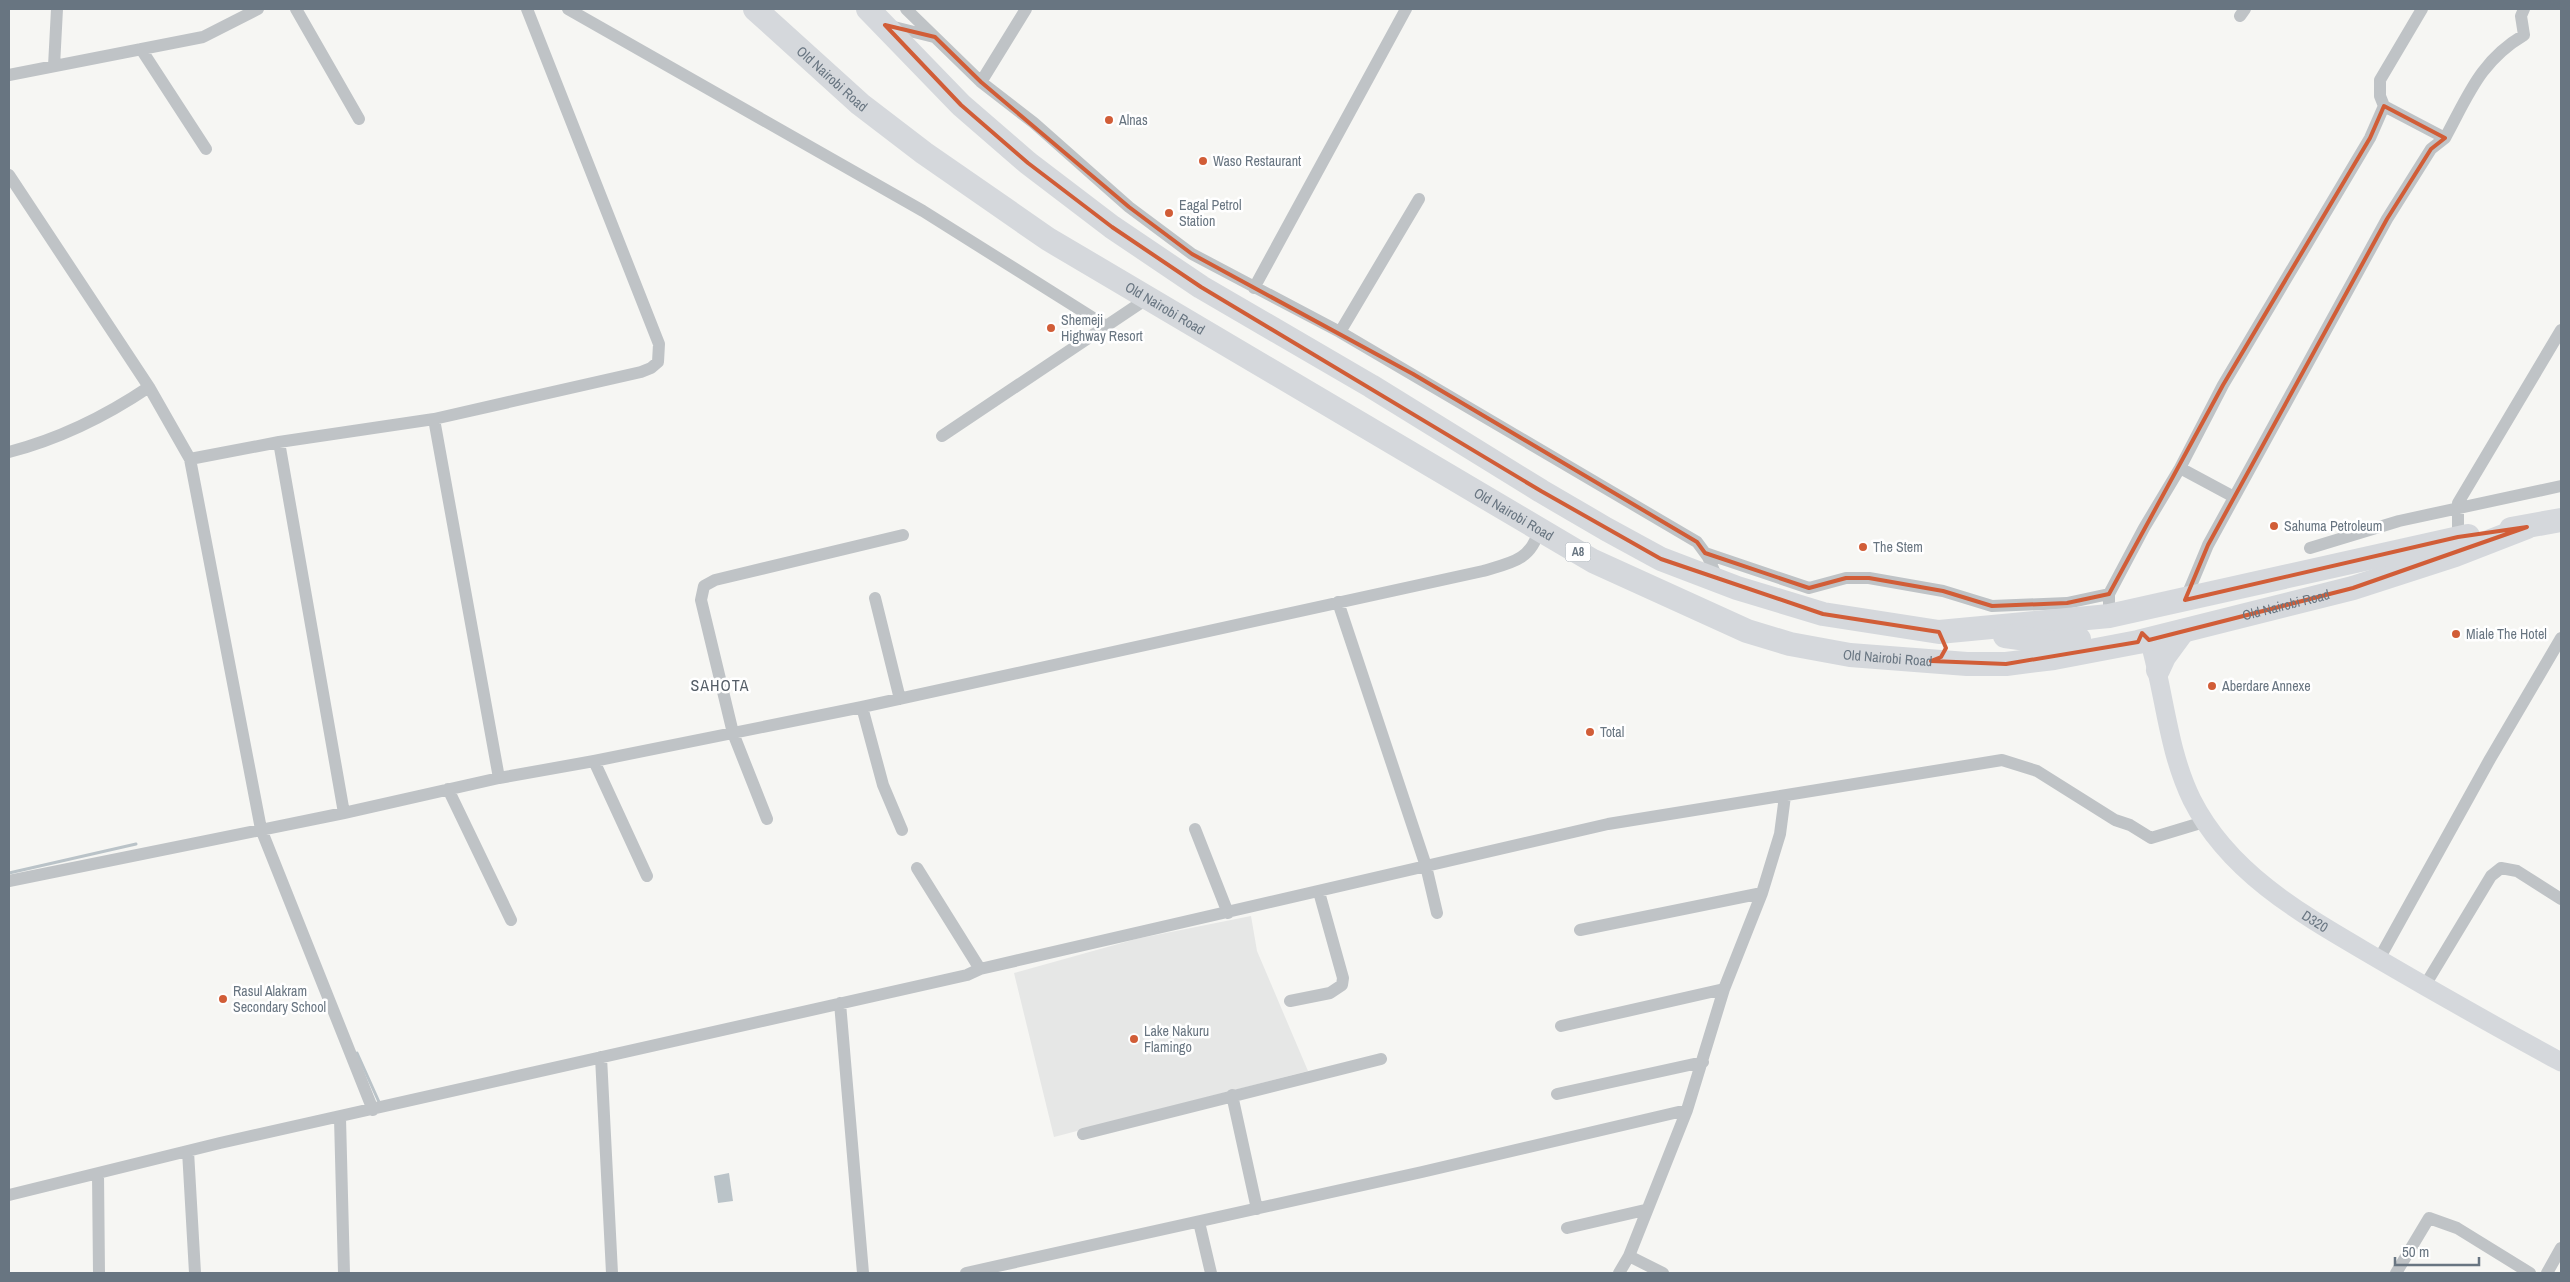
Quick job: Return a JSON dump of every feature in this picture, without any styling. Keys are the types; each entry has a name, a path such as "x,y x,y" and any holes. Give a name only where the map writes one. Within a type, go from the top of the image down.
{"highway":[{"name":"Old Nairobi Road","path":"755,9 860,104 924,153 1048,239 1593,561 1747,631 1790,644 1850,655 2006,664 2184,631 2353,588 2455,555 2527,527"},
{"name":"Old Nairobi Road","path":"868,9 961,105 1028,164 1112,227 1185,276 1371,386 1541,491 1661,559 1719,582 1823,614 1939,632 1974,629 2109,605 2185,600 2458,537 2561,520"},
{"path":"1974,629 2001,636 2055,643 2143,638 2159,625 2284,588 2351,563"},
{"path":"2158,670 2167,653 2184,631"},
{"path":"1931,661 1941,657 1946,648 1945,639 1939,632"}],"street":[{"path":"54,66 57,9"},
{"path":"9,75 203,37 242,13 258,9"},
{"path":"296,9 359,119"},
{"path":"190,459 278,442 434,419 641,372 658,362 660,352 656,335 527,9"},
{"path":"568,9 923,211 1106,326"},
{"path":"906,9 981,82 1034,124 1145,220 1192,254 1340,332 1697,542 1705,553 1719,582"},
{"path":"981,82 1026,9"},
{"path":"1254,288 1406,9"},
{"path":"2422,9 2380,80 2380,96 2384,106 2445,138"},
{"path":"2185,600 2208,545 2388,219 2431,149 2445,138 2483,69 2505,47 2524,35 2519,11"},
{"path":"885,25 935,37"},
{"path":"141,49 206,149"},
{"path":"1705,553 1809,588 1846,578 1869,578 1943,591 1992,606 2067,603 2109,605 2144,528 2180,468 2223,385 2370,138 2384,106"},
{"path":"9,175 149,387 190,459 261,829 373,1110"},
{"path":"1340,332 1419,199"},
{"path":"942,436 1148,298"},
{"path":"2458,537 2458,503 2561,330"},
{"path":"9,452 44,443 67,433 149,387"},
{"path":"434,419 499,778"},
{"path":"278,442 344,813"},
{"path":"2180,468 2234,497"},
{"path":"2310,548 2399,520 2561,486"},
{"path":"9,881 344,813 499,778 594,762 862,707 1515,562 1524,556 1536,541 1539,529"},
{"path":"767,819 733,733 701,600 704,586 715,580 903,535"},
{"path":"875,598 900,698"},
{"path":"1338,602 1426,866 1437,913"},
{"name":"D320","path":"2143,638 2158,670 2161,697 2178,765 2204,822 2233,856 2285,902 2312,922 2379,959 2424,987 2561,1062"},
{"name":"D320","path":"2143,638 2148,674 2161,697"},
{"path":"2379,959 2490,759 2561,638"},
{"path":"862,707 883,785 902,830"},
{"path":"9,1195 188,1151 967,975 980,968 1228,913 1608,824 2002,760 2037,771 2114,820 2130,825 2151,838 2204,822"},
{"path":"594,762 647,876"},
{"path":"448,789 511,920"},
{"path":"1619,1273 1629,1256 1645,1210 1687,1110 1724,989 1762,893 1780,834 1785,796"},
{"path":"1195,829 1228,913"},
{"path":"917,868 980,968"},
{"path":"2424,987 2491,876 2501,868 2517,871 2561,899"},
{"path":"1290,1001 1330,993 1342,985 1343,978 1318,892"},
{"path":"1580,930 1762,893"},
{"path":"1561,1026 1724,989"},
{"path":"840,1003 863,1273"},
{"path":"601,1058 612,1273"},
{"path":"1083,1134 1381,1059"},
{"path":"1557,1094 1703,1062"},
{"path":"1232,1095 1257,1209"},
{"path":"966,1273 1257,1209 1687,1110"},
{"path":"340,1118 344,1273"},
{"path":"188,1151 195,1273"},
{"path":"98,1174 99,1273"},
{"path":"1567,1228 1645,1210"},
{"path":"2396,1273 2429,1218 2457,1228 2530,1273"},
{"path":"1199,1222 1211,1273"},
{"path":"2547,1273 2561,1248"},
{"path":"1629,1256 1662,1273"}],"highlighted area":[{"path":"885,25 935,37 981,82 1129,207 1192,254 1413,374 1697,542 1705,553 1809,588 1846,578 1869,578 1943,591 1992,606 2067,603 2109,594 2223,385 2370,138 2384,106 2445,138 2431,149 2387,219 2208,545 2185,600 2458,537 2527,527 2353,588 2149,640 2142,633 2138,642 2006,664 1931,661 1941,657 1946,648 1939,632 1823,614 1661,559 1541,491 1201,287 1112,227 1028,163 961,105"}],"shaded area":[{"path":"1251,916 1257,951 1308,1071 1054,1137 1014,973 1136,939"},
{"path":"729,1173 733,1201 718,1203 714,1176"}],"waterway":[{"path":"9,873 136,844"},
{"path":"357,1053 379,1102"}],"place":[{"name":"Alnas","path":"1109,120"},
{"name":"Waso Restaurant","path":"1203,161"},
{"name":"Eagal Petrol Station","path":"1169,213"},
{"name":"Shemeji Highway Resort","path":"1051,328"},
{"name":"Sahuma Petroleum","path":"2274,526"},
{"name":"The Stem","path":"1863,547"},
{"name":"Miale The Hotel","path":"2456,634"},
{"name":"Aberdare Annexe","path":"2212,686"},
{"name":"Total","path":"1590,732"},
{"name":"Rasul Alakram Secondary School","path":"223,999"},
{"name":"Lake Nakuru Flamingo","path":"1134,1039"}],"district":[{"name":"SAHOTA","path":"720,685"}]}
